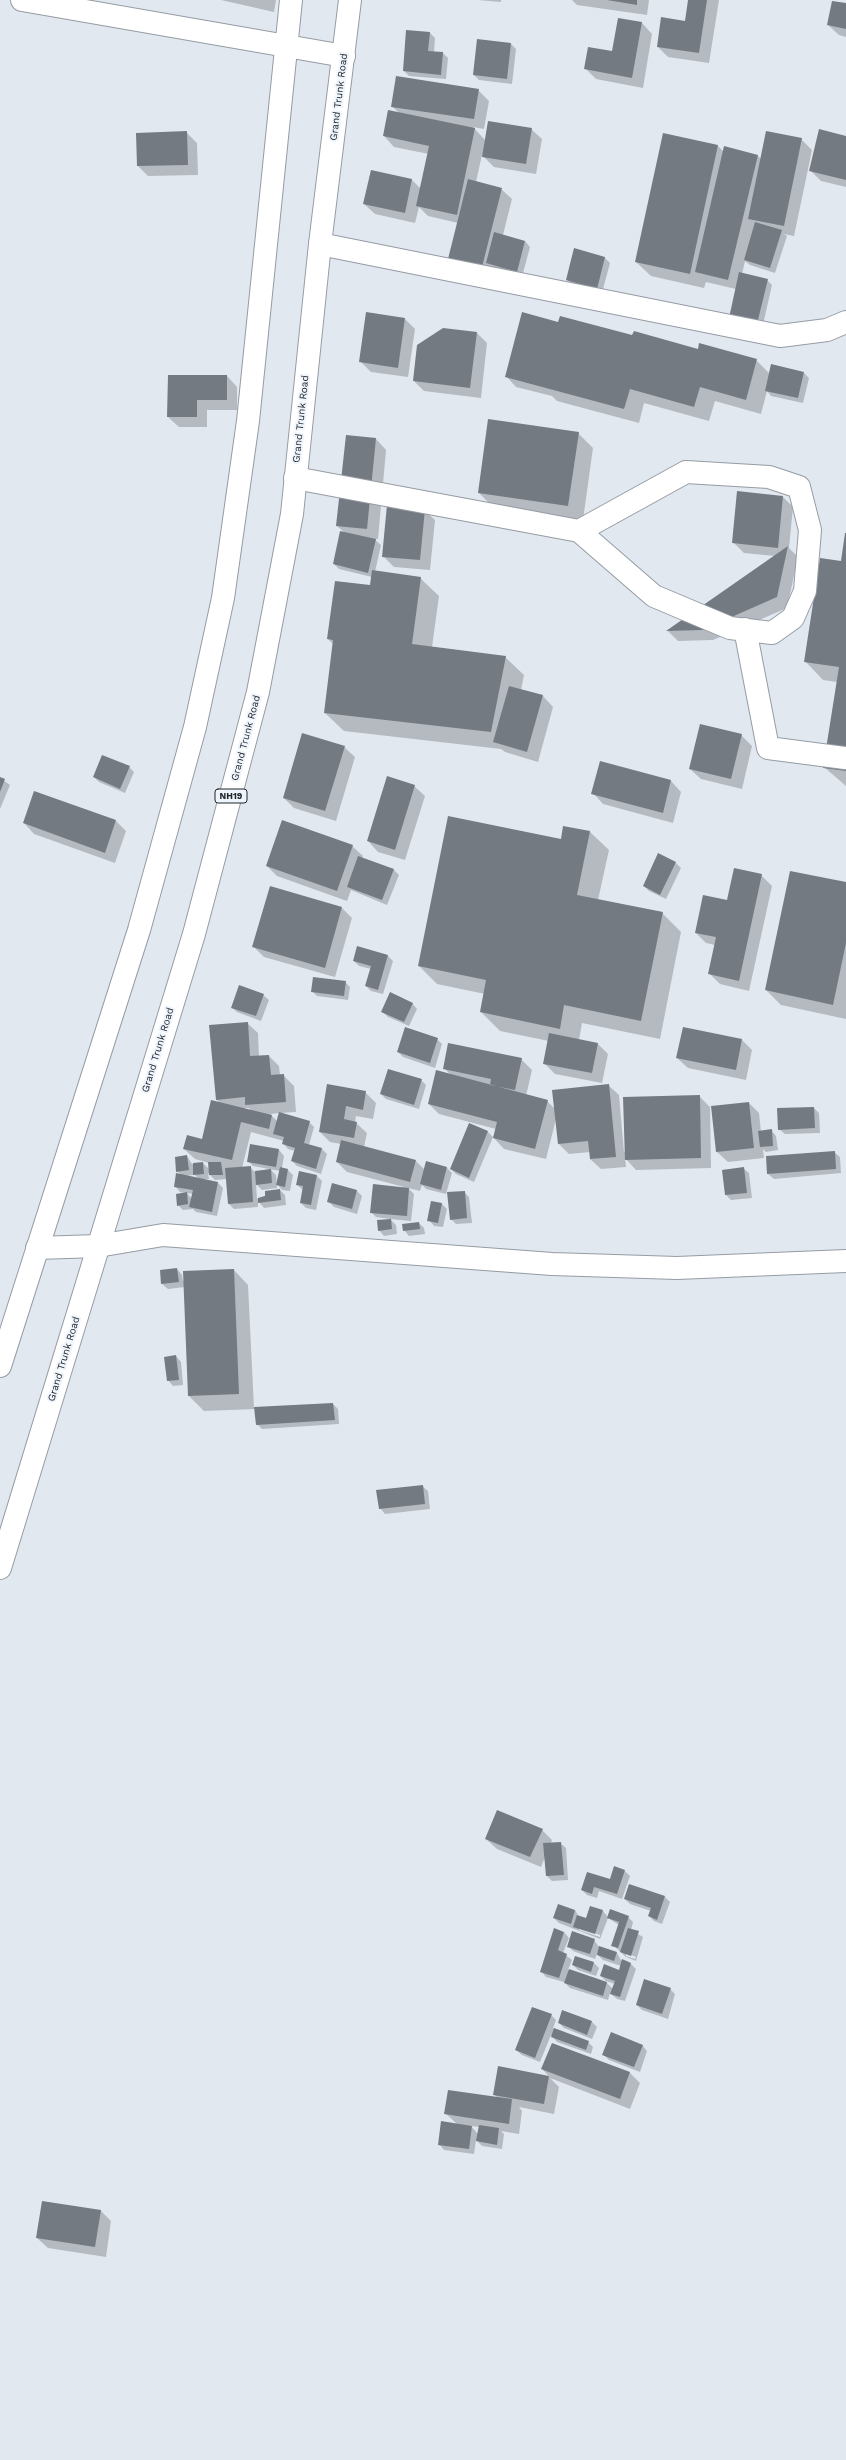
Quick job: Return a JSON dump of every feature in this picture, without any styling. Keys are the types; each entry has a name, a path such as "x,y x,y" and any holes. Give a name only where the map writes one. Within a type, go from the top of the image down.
{"main road":[{"path":"22,0 344,56"},
{"path":"0,1366 139,930 195,727 223,598 248,420 291,0"},
{"name":"Grand Trunk Road","path":"0,1568 194,934 258,692 292,514 320,244 350,0"},
{"path":"320,244 780,336 827,330 846,322"},
{"path":"295,478 579,530 654,596 730,628 772,633 793,618 806,591 810,530 799,487 769,477 686,472 579,530"},
{"path":"745,630 768,748 845,758"},
{"path":"37,1248 98,1246 163,1235 568,1264 677,1268 846,1261"}],"building":[{"path":"607,0 637,0 637,5"},
{"path":"688,0 707,0 699,53 657,47 661,17 685,21"},
{"path":"832,1 846,3 846,29 827,25"},
{"path":"618,18 642,22 632,78 584,69 588,47 612,51"},
{"path":"406,30 430,32 428,51 443,52 441,75 403,71"},
{"path":"477,39 511,43 507,79 473,75"},
{"path":"396,76 479,89 474,119 391,107"},
{"path":"388,110 475,128 457,215 416,206 429,146 383,136"},
{"path":"488,121 532,128 526,164 482,157"},
{"path":"819,129 846,136 846,180 809,171"},
{"path":"187,131 188,165 137,166 136,133"},
{"path":"766,131 802,138 784,226 748,219"},
{"path":"663,133 718,145 690,274 635,262"},
{"path":"724,146 758,155 728,280 695,272"},
{"path":"371,170 412,179 405,213 363,204"},
{"path":"468,179 502,188 482,267 448,259"},
{"path":"755,222 782,230 770,268 744,260"},
{"path":"494,232 525,241 517,272 486,263"},
{"path":"574,248 605,257 597,289 566,280"},
{"path":"739,272 768,279 757,324 729,318"},
{"path":"366,312 405,318 398,368 359,362"},
{"path":"522,312 558,322 560,316 632,335 634,331 698,349 699,343 757,359 746,400 700,387 694,407 630,389 624,409 505,377"},
{"path":"443,328 477,332 470,388 413,381 417,345"},
{"path":"771,364 804,372 798,398 765,391"},
{"path":"168,375 227,375 227,400 197,400 197,417 167,417"},
{"path":"488,419 579,432 568,506 478,493"},
{"path":"346,435 376,438 367,529 336,526"},
{"path":"737,491 783,496 778,548 732,543"},
{"path":"387,505 425,509 420,560 382,557"},
{"path":"340,531 376,539 368,573 333,564"},
{"path":"845,533 846,771 823,768 839,667 804,662 820,558 841,561"},
{"path":"788,546 777,597 702,630 666,631"},
{"path":"372,570 421,577 412,644 506,656 491,732 324,713 333,640 327,639 335,581 370,585"},
{"path":"509,686 543,695 527,752 493,742"},
{"path":"700,724 742,734 731,779 689,769"},
{"path":"302,733 345,746 325,811 283,798"},
{"path":"102,755 130,766 120,789 93,777"},
{"path":"600,761 671,780 663,813 591,794"},
{"path":"387,776 415,785 395,850 367,841"},
{"path":"0,777 5,779 0,792"},
{"path":"34,791 116,820 105,853 23,823"},
{"path":"448,816 561,839 563,826 590,831 577,895 663,912 641,1021 564,1005 560,1029 480,1012 486,980 418,966"},
{"path":"282,820 353,845 337,891 266,866"},
{"path":"658,853 676,862 660,895 643,886"},
{"path":"358,856 394,869 382,900 347,887"},
{"path":"734,868 762,874 739,981 708,974 716,937 695,933 703,895 727,900"},
{"path":"790,871 846,882 846,943 833,1005 765,990"},
{"path":"270,886 342,907 325,968 252,947"},
{"path":"357,946 388,955 378,990 365,986 371,966 353,961"},
{"path":"313,977 346,981 344,996 311,992"},
{"path":"239,985 264,994 256,1016 231,1008"},
{"path":"390,992 413,1003 404,1022 381,1012"},
{"path":"248,1022 250,1056 269,1055 271,1075 284,1074 286,1102 245,1105 245,1097 216,1100 209,1025"},
{"path":"405,1027 438,1038 430,1063 397,1052"},
{"path":"683,1027 742,1039 736,1070 676,1058"},
{"path":"549,1033 598,1043 592,1073 543,1064"},
{"path":"448,1043 522,1058 515,1090 490,1085 491,1079 443,1069"},
{"path":"388,1069 422,1079 414,1105 380,1094"},
{"path":"436,1070 548,1100 535,1149 493,1138 497,1122 428,1104"},
{"path":"327,1084 366,1091 363,1110 346,1106 344,1119 357,1122 354,1138 319,1132"},
{"path":"609,1084 616,1157 590,1159 588,1141 558,1144 552,1090"},
{"path":"700,1095 701,1158 625,1160 623,1097"},
{"path":"211,1100 272,1115 269,1129 241,1122 232,1160 183,1149 187,1135 202,1139"},
{"path":"749,1102 754,1148 716,1152 711,1106"},
{"path":"814,1107 815,1128 778,1130 777,1108"},
{"path":"279,1112 310,1121 304,1143 322,1148 316,1169 291,1161 295,1148 282,1144 284,1137 273,1134"},
{"path":"469,1123 488,1131 469,1178 450,1169"},
{"path":"772,1129 773,1146 760,1147 758,1131"},
{"path":"341,1140 416,1160 410,1182 336,1162"},
{"path":"250,1144 279,1149 276,1167 247,1162"},
{"path":"835,1151 836,1169 767,1174 766,1156"},
{"path":"187,1155 189,1170 176,1172 175,1157"},
{"path":"426,1161 447,1167 441,1190 420,1184"},
{"path":"203,1162 204,1174 193,1175 193,1163"},
{"path":"208,1162 221,1162 223,1175 209,1175"},
{"path":"251,1166 253,1202 228,1204 225,1168"},
{"path":"280,1167 288,1169 285,1187 276,1185"},
{"path":"744,1167 747,1193 725,1195 722,1170"},
{"path":"271,1169 272,1183 256,1185 255,1171"},
{"path":"299,1171 317,1175 311,1205 300,1203 303,1186 296,1185"},
{"path":"176,1173 218,1182 212,1212 189,1207 193,1190 174,1187"},
{"path":"332,1183 357,1190 352,1209 327,1202"},
{"path":"373,1184 409,1188 407,1216 370,1213"},
{"path":"280,1189 281,1200 258,1203 258,1198 265,1196 265,1191"},
{"path":"465,1191 467,1218 450,1220 447,1192"},
{"path":"187,1192 188,1204 177,1206 176,1194"},
{"path":"431,1201 442,1203 438,1223 427,1221"},
{"path":"391,1219 392,1229 378,1231 377,1220"},
{"path":"419,1222 420,1229 403,1231 402,1224"},
{"path":"177,1268 179,1282 161,1284 160,1270"},
{"path":"234,1269 239,1394 188,1396 183,1271"},
{"path":"176,1355 179,1380 167,1381 164,1357"},
{"path":"333,1403 335,1420 256,1425 254,1407"},
{"path":"423,1485 425,1504 379,1509 376,1490"},
{"path":"497,1810 543,1829 530,1857 485,1839"},
{"path":"561,1842 564,1875 546,1876 543,1843"},
{"path":"614,1866 625,1870 617,1894 594,1887 592,1894 581,1890 587,1872 610,1879"},
{"path":"629,1884 665,1896 657,1920 648,1916 651,1908 624,1899"},
{"path":"558,1904 575,1910 571,1924 553,1918"},
{"path":"590,1906 603,1910 595,1934 573,1927 577,1915 586,1918"},
{"path":"610,1909 629,1916 618,1948 611,1946 619,1922 607,1918"},
{"path":"554,1928 564,1932 558,1950 567,1954 559,1978 540,1972"},
{"path":"628,1928 639,1931 631,1956 620,1952"},
{"path":"572,1931 595,1939 590,1954 567,1947"},
{"path":"599,1946 617,1952 614,1961 597,1955"},
{"path":"575,1956 594,1962 591,1972 572,1965"},
{"path":"622,1959 631,1963 620,1997 610,1994 615,1981 600,1976 604,1964 619,1970"},
{"path":"569,1969 607,1982 603,1996 564,1983"},
{"path":"644,1979 671,1988 662,2014 636,2005"},
{"path":"532,2007 552,2014 535,2058 515,2050"},
{"path":"562,2010 592,2021 587,2035 558,2023"},
{"path":"554,2028 589,2041 586,2050 551,2037"},
{"path":"611,2032 643,2045 634,2067 602,2055"},
{"path":"552,2043 630,2072 620,2099 541,2069"},
{"path":"498,2066 549,2076 544,2104 493,2095"},
{"path":"448,2090 512,2099 509,2124 444,2114"},
{"path":"441,2121 472,2126 469,2149 438,2145"},
{"path":"479,2125 499,2128 497,2145 476,2141"},
{"path":"42,2201 101,2210 95,2247 36,2238"}]}
